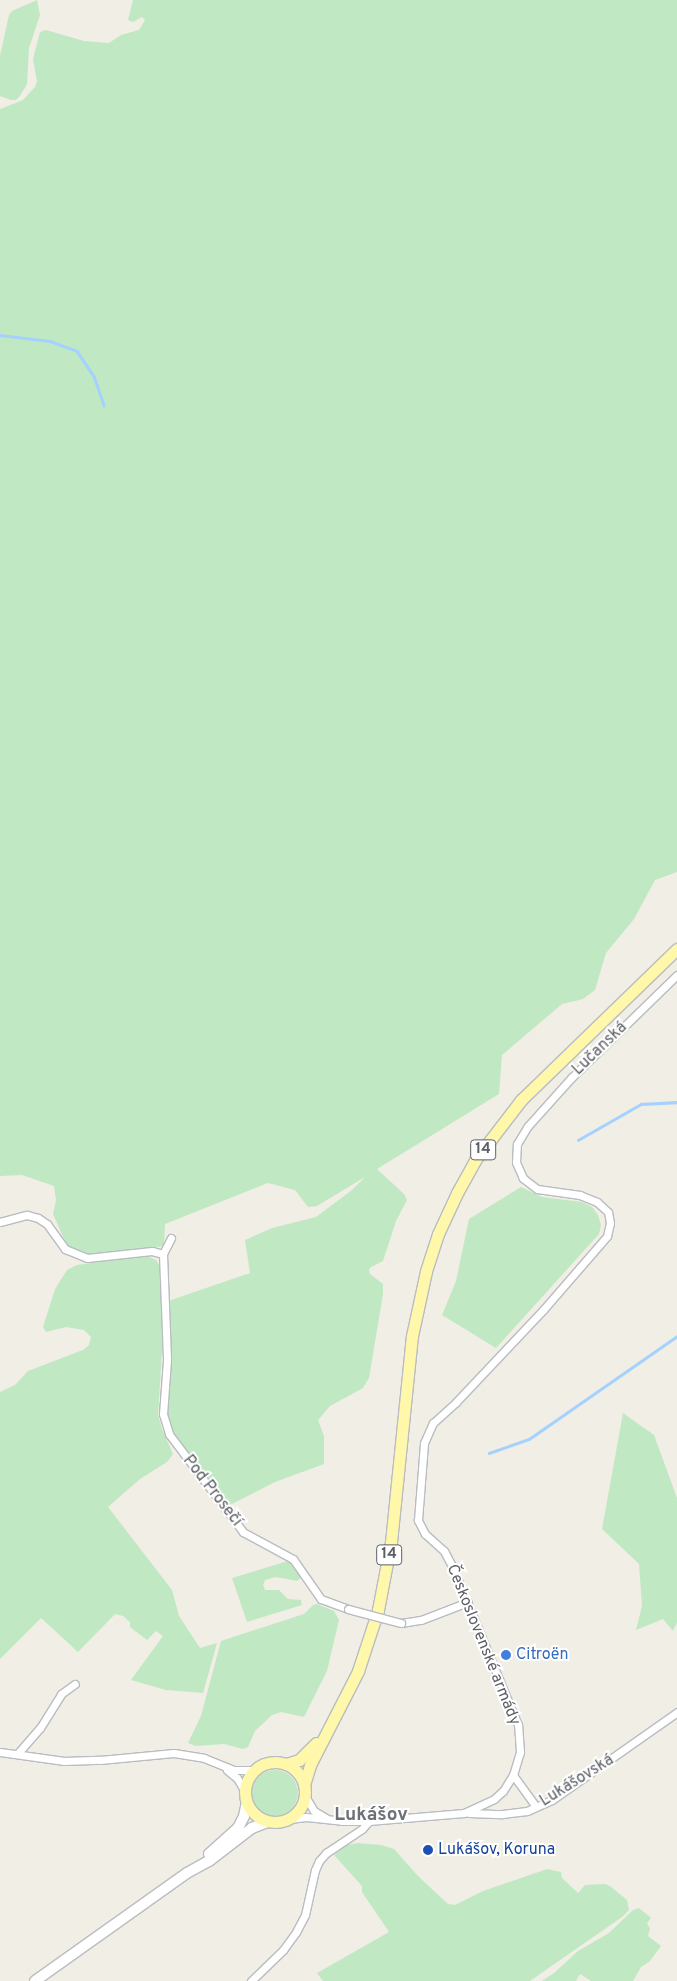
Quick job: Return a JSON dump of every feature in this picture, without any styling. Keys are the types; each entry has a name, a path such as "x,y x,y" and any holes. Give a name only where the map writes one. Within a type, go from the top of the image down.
{"main road":[{"name":"14","path":"290,1819 300,1809 310,1765 358,1671 380,1602 391,1542 402,1415 418,1305 429,1262 453,1201 475,1160 521,1100 677,949"},
{"name":"14","path":"255,1770 270,1763 286,1764 296,1762 308,1754 331,1724"},
{"path":"286,1764 298,1772 305,1790"},
{"name":"Československé armády","path":"246,1797 248,1780 255,1770"},
{"path":"246,1797 255,1814 268,1822"},
{"name":"Československé armády","path":"268,1822 275,1823 290,1819"}],"street":[{"name":"Lučanská","path":"479,1378 600,1246 607,1236 610,1224 608,1212 597,1202 580,1195 537,1189 523,1178 516,1162 517,1144 528,1126 572,1077 677,976"},
{"path":"0,1222 27,1215 38,1218 47,1224 65,1249 87,1258 152,1251 163,1254 172,1238"},
{"name":"Pod Prosečí","path":"163,1254 167,1360 163,1414 169,1434 243,1532 293,1559 321,1599 348,1609 401,1623 421,1620 468,1602"},
{"name":"Československé armády","path":"290,1819 306,1817 329,1820 369,1821 464,1813 494,1799 503,1791 513,1775 520,1752 518,1725 468,1602 444,1551 422,1527 418,1508 424,1443 428,1430 438,1417 456,1402 479,1378"},
{"path":"18,1753 40,1728 61,1694 75,1684"},
{"name":"Lukášovská","path":"464,1813 502,1814 527,1811 552,1800 677,1712"},
{"path":"0,1752 64,1760 100,1760 174,1753 204,1758 238,1770 255,1770"},
{"path":"218,1764 237,1778 246,1797"},
{"path":"513,1775 536,1807"},
{"path":"305,1790 314,1811 329,1820"},
{"name":"Československé armády","path":"35,1981 188,1873 233,1834 243,1821 246,1797"},
{"path":"252,1981 283,1950 296,1932 305,1915 315,1870 319,1861 326,1853 362,1829 369,1821"},
{"name":"Československé armády","path":"188,1873 209,1862 252,1828 268,1822"}],"green space":[{"path":"37,0 40,15 29,48 27,84 16,100 11,100 0,96 0,56 9,15 12,11"},
{"path":"133,0 677,0 677,872 655,880 634,919 606,953 595,990 583,999 562,1004 502,1055 499,1094 377,1169 404,1194 407,1200 396,1221 383,1261 369,1270 370,1274 383,1284 383,1294 369,1378 363,1388 330,1406 318,1420 324,1436 324,1464 275,1482 228,1506 175,1441 169,1426 166,1412 170,1361 169,1303 171,1300 250,1273 245,1240 272,1228 316,1217 352,1190 365,1177 317,1206 308,1207 295,1190 268,1183 165,1224 164,1246 87,1255 68,1248 53,1214 56,1200 54,1186 22,1175 0,1176 0,109 23,100 35,87 37,81 33,59 40,32 46,30 84,41 109,43 121,35 139,30 145,20 142,17 133,22 128,20"},
{"path":"521,1187 542,1197 582,1202 592,1207 598,1215 601,1225 599,1234 496,1348 442,1315 456,1281 469,1219"},
{"path":"145,1255 156,1260 159,1265 163,1336 158,1415 173,1454 167,1462 140,1479 108,1507 172,1590 179,1616 200,1648 217,1643 203,1693 166,1690 131,1680 163,1636 156,1631 147,1640 130,1627 130,1622 123,1616 115,1614 78,1652 41,1618 0,1659 0,1392 15,1385 28,1371 83,1350 89,1345 91,1337 84,1330 66,1327 46,1332 43,1327 55,1289 67,1270 77,1265"},
{"path":"623,1413 654,1435 677,1498 677,1623 673,1631 663,1619 636,1630 642,1606 639,1564 602,1529"},
{"path":"288,1561 302,1577 297,1581 276,1577 265,1580 263,1585 265,1590 279,1590 288,1599 301,1600 302,1605 247,1622 232,1578"},
{"path":"317,1604 334,1611 339,1620 327,1671 304,1717 281,1712 272,1715 255,1731 248,1747 243,1749 224,1744 196,1746 188,1743 201,1716 221,1641 304,1614 313,1605"},
{"path":"280,1770 292,1776 297,1784 297,1802 292,1810 284,1815 270,1816 258,1810 253,1802 252,1788 258,1776 266,1771"},
{"path":"358,1843 381,1845 394,1849 418,1876 448,1904 455,1905 483,1891 547,1869 561,1872 562,1878 578,1893 585,1885 605,1884 610,1886 627,1900 629,1910 622,1917 530,1981 323,1981 317,1973 389,1932 362,1892 362,1886 334,1855 347,1845"},
{"path":"639,1908 651,1918 647,1923 650,1929 648,1936 661,1946 650,1961 641,1967 633,1981 591,1981 580,1974 576,1981 542,1981 554,1973 578,1951 609,1933 633,1910"}],"waterway":[{"path":"0,335 50,341 77,351 94,376 104,405"},
{"path":"578,1140 641,1104 677,1102"},
{"path":"489,1453 529,1439 677,1336"}],"place":[{"name":"Citroën","path":"506,1655"},
{"name":"Lukášov, Koruna","path":"428,1850"}],"district":[{"name":"Lukášov","path":"371,1816"}]}
